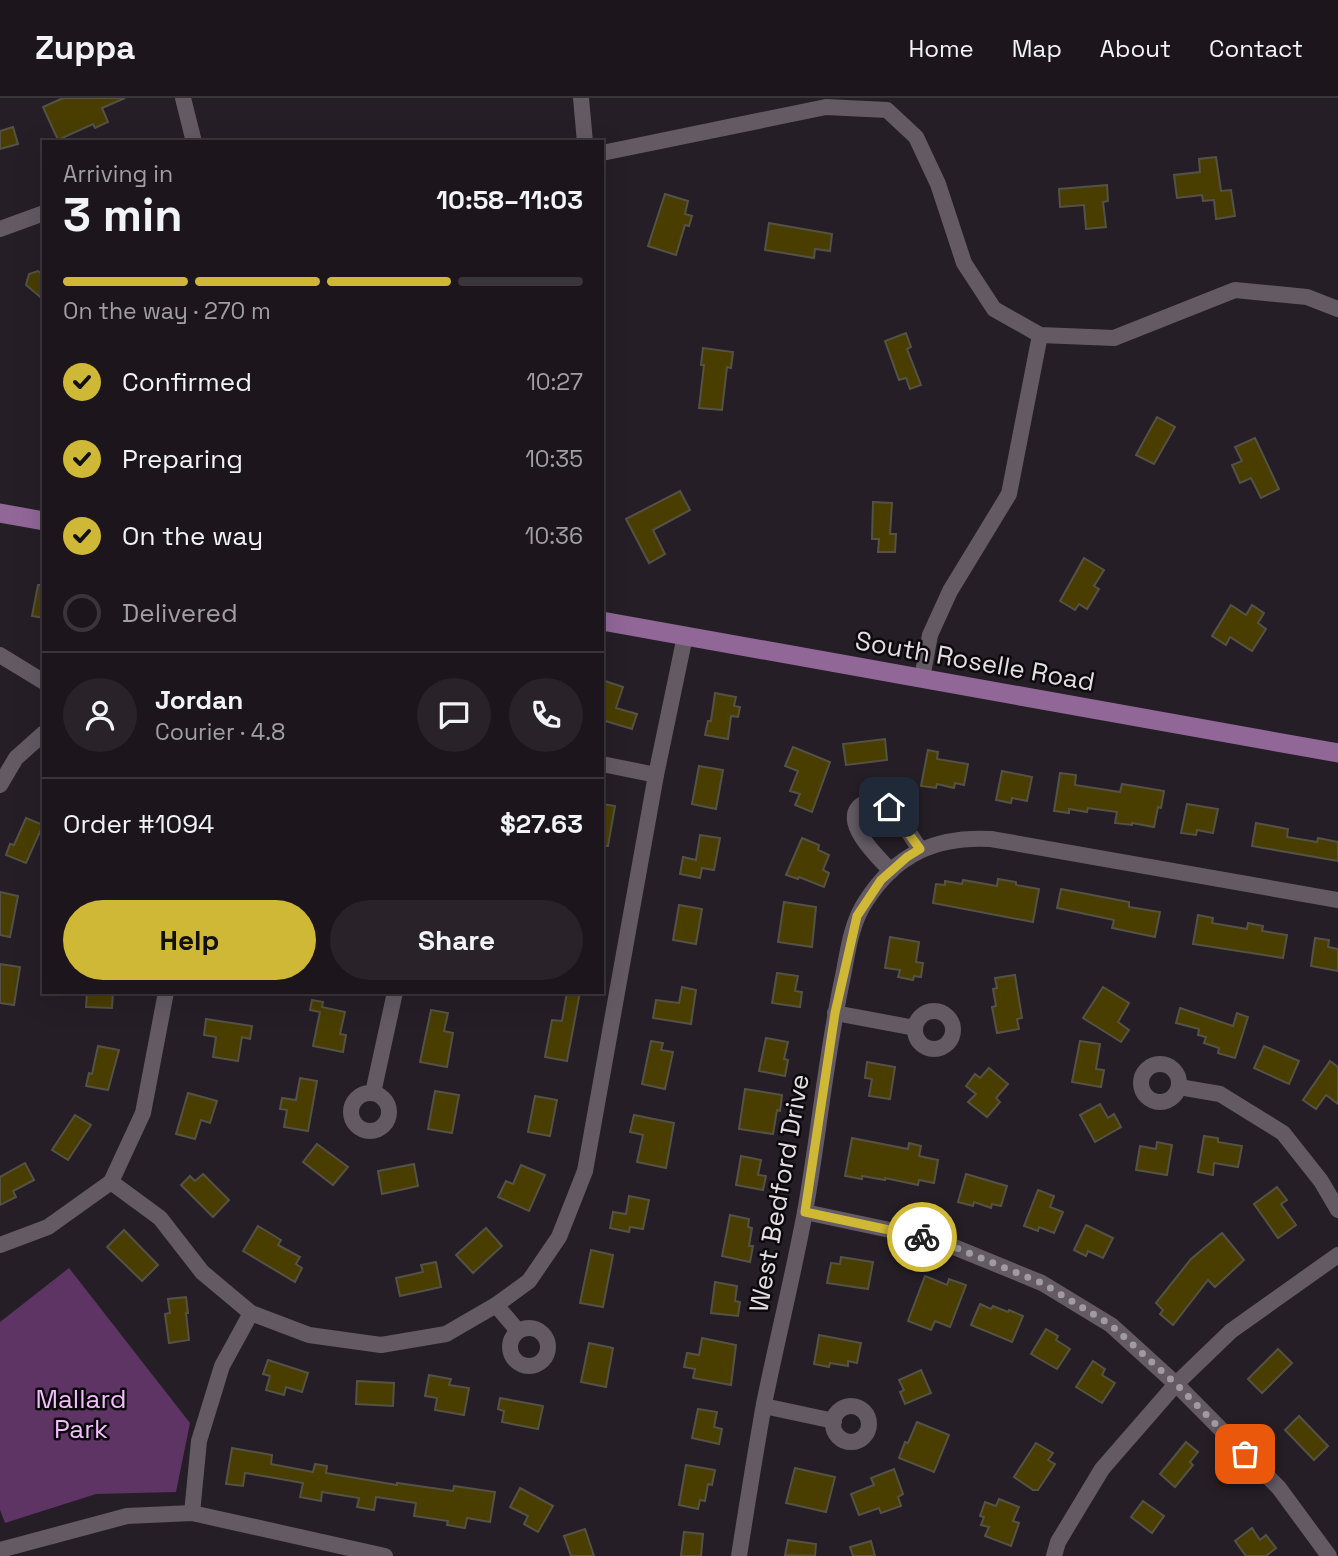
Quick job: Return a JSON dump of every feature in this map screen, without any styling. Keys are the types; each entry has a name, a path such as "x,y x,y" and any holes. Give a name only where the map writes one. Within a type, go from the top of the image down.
{"main road":[{"path":"0,513 42,521"},
{"name":"South Roselle Road","path":"604,621 1338,753"}],"street":[{"path":"183,98 194,140"},
{"path":"581,98 585,140"},
{"path":"604,153 826,107 887,110 916,138 938,184 964,263 994,309 1040,335 1114,338 1235,290 1307,297 1338,309"},
{"path":"0,229 42,214"},
{"path":"922,678 930,635 950,591 1009,494 1040,335"},
{"path":"111,1182 160,1218 202,1272 250,1312 309,1335 381,1345 446,1334 496,1305 529,1281 559,1237 585,1171 656,775 685,636"},
{"path":"0,654 42,681"},
{"path":"0,785 16,758 42,735"},
{"path":"604,764 656,775"},
{"path":"891,872 855,827 856,811 871,800 880,801 889,807 914,853 946,841 991,839 1338,900"},
{"name":"West Bedford Drive","path":"739,1556 764,1406 805,1212 835,1013 857,916 881,880 914,853"},
{"path":"0,1245 48,1227 111,1182 143,1112 166,994"},
{"path":"373,1093 395,994"},
{"path":"835,1013 915,1028"},
{"path":"1179,1087 1220,1094 1283,1133 1321,1181 1338,1210"},
{"path":"805,1212 937,1240 1042,1283 1111,1325 1176,1384 1279,1489 1329,1556"},
{"path":"1054,1556 1058,1542 1102,1469 1176,1384 1231,1331 1338,1255"},
{"path":"496,1305 518,1331"},
{"path":"192,1513 200,1441 222,1366 250,1312"},
{"path":"764,1406 834,1420"},
{"path":"0,1550 127,1516 192,1513 385,1556"}],"green space":[{"name":"Mallard Park","path":"69,1268 190,1423 176,1492 96,1494 5,1523 0,1510 0,1322"}],"building":[{"path":"63,98 125,98 102,108 108,122 95,128 93,124 58,140 43,107"},
{"path":"13,127 18,144 0,149 0,131"},
{"path":"1216,157 1221,191 1231,190 1235,216 1216,219 1214,200 1203,201 1202,195 1177,198 1174,175 1200,172 1199,159"},
{"path":"1107,185 1108,201 1103,202 1106,227 1086,229 1084,205 1060,207 1059,189"},
{"path":"665,194 688,201 685,214 692,216 689,226 685,225 676,255 648,246"},
{"path":"769,223 832,234 830,251 815,249 814,258 765,250"},
{"path":"38,271 42,274 42,298 26,285 29,274"},
{"path":"906,333 911,347 907,349 921,385 910,389 906,378 899,380 885,341"},
{"path":"703,348 733,352 731,368 727,367 722,410 699,408 704,365 701,365"},
{"path":"1157,417 1175,427 1154,464 1136,455"},
{"path":"1255,438 1279,489 1261,498 1251,478 1240,483 1232,465 1242,461 1235,447"},
{"path":"680,491 690,510 653,530 665,554 649,563 626,519"},
{"path":"873,502 892,503 890,534 896,534 895,552 878,552 879,539 872,539"},
{"path":"1084,558 1104,570 1094,586 1099,589 1087,609 1079,604 1075,610 1060,601"},
{"path":"38,585 42,585 42,618 32,616"},
{"path":"1231,605 1246,615 1252,605 1264,613 1258,623 1266,629 1252,651 1230,637 1226,645 1212,636"},
{"path":"604,681 623,687 616,708 637,714 632,729 604,721"},
{"path":"715,693 736,697 734,706 740,707 738,717 731,716 728,739 705,735 708,721 711,721"},
{"path":"885,739 887,760 846,765 843,744"},
{"path":"793,747 830,762 812,812 795,805 800,794 790,791 798,771 785,766"},
{"path":"928,750 938,752 937,759 968,764 964,785 955,783 954,788 937,784 936,788 921,786"},
{"path":"699,766 723,770 716,809 692,804"},
{"path":"1002,771 1032,777 1027,801 1012,798 1011,803 996,800"},
{"path":"1060,773 1076,775 1075,785 1120,792 1122,784 1164,791 1154,827 1115,823 1117,812 1088,808 1087,812 1069,809 1069,813 1054,811"},
{"path":"604,804 615,806 608,846 604,846"},
{"path":"1187,804 1218,809 1213,833 1197,830 1196,835 1181,833"},
{"path":"26,818 42,825 26,863 6,855 10,844 14,845"},
{"path":"1256,823 1288,829 1287,837 1338,842 1338,861 1252,846"},
{"path":"700,835 720,838 714,870 702,868 700,878 680,874 683,857 696,860"},
{"path":"802,838 819,845 818,850 829,855 823,870 829,873 824,887 786,875"},
{"path":"998,879 1039,889 1033,922 933,903 936,884 945,885 945,881 962,884 963,880 997,886"},
{"path":"1061,889 1129,902 1129,907 1160,912 1155,937 1112,928 1114,920 1057,908"},
{"path":"0,892 18,896 10,937 0,935"},
{"path":"784,902 816,907 812,947 778,942"},
{"path":"679,905 702,909 696,944 673,940"},
{"path":"1198,915 1213,918 1212,923 1247,929 1248,923 1263,926 1262,931 1287,935 1283,958 1193,944"},
{"path":"890,937 919,942 916,962 923,963 921,977 914,976 913,980 898,977 900,970 885,968"},
{"path":"1315,938 1329,940 1328,947 1338,949 1338,971 1311,966"},
{"path":"0,964 20,967 14,1005 0,1003"},
{"path":"777,973 798,976 795,991 802,992 800,1007 772,1003"},
{"path":"1015,975 1022,1018 1017,1019 1019,1029 997,1033 992,1007 996,1006 993,989 997,988 995,978"},
{"path":"682,987 696,990 691,1024 653,1018 656,1000 679,1003"},
{"path":"1103,987 1129,1003 1118,1022 1129,1030 1121,1042 1083,1018"},
{"path":"87,994 113,994 112,1008 86,1007"},
{"path":"567,994 580,994 567,1061 545,1057 552,1020 562,1021"},
{"path":"312,1000 323,1002 322,1007 345,1012 340,1034 346,1035 343,1052 313,1046 320,1012 310,1010"},
{"path":"1180,1008 1233,1026 1237,1013 1248,1017 1235,1058 1218,1053 1219,1048 1204,1043 1206,1037 1198,1035 1199,1029 1176,1023"},
{"path":"431,1010 448,1013 444,1031 453,1033 447,1067 420,1062"},
{"path":"206,1019 252,1026 250,1039 242,1037 238,1061 213,1057 216,1037 204,1035"},
{"path":"766,1038 788,1042 784,1059 788,1060 785,1076 759,1071"},
{"path":"651,1041 663,1043 661,1050 673,1052 665,1089 642,1084"},
{"path":"1080,1041 1100,1044 1096,1069 1104,1070 1101,1087 1072,1082"},
{"path":"98,1046 119,1050 108,1090 86,1086 89,1073 92,1074"},
{"path":"1264,1046 1299,1061 1289,1084 1254,1068"},
{"path":"1330,1061 1338,1067 1338,1104 1326,1095 1316,1109 1303,1100"},
{"path":"867,1062 895,1067 890,1099 869,1096 872,1079 865,1078"},
{"path":"989,1068 1008,1084 996,1098 1000,1102 987,1117 968,1102 976,1094 966,1086 975,1074 980,1078"},
{"path":"300,1078 317,1081 308,1131 284,1127 287,1110 280,1109 282,1098 296,1100"},
{"path":"745,1089 782,1095 773,1134 739,1129"},
{"path":"435,1091 459,1095 452,1133 428,1129"},
{"path":"188,1093 217,1101 210,1123 201,1120 195,1139 176,1134"},
{"path":"535,1096 557,1100 550,1136 528,1132"},
{"path":"1100,1104 1108,1118 1114,1114 1121,1127 1095,1142 1080,1115"},
{"path":"75,1115 91,1125 68,1160 52,1150"},
{"path":"634,1115 674,1123 666,1168 637,1162 643,1135 630,1132"},
{"path":"1204,1136 1218,1138 1218,1142 1242,1146 1238,1167 1214,1163 1213,1175 1198,1172"},
{"path":"852,1138 908,1149 909,1143 921,1146 919,1156 938,1160 934,1183 919,1180 918,1185 885,1178 862,1176 862,1179 845,1176"},
{"path":"1157,1142 1172,1145 1167,1175 1136,1170 1140,1146 1156,1149"},
{"path":"317,1144 348,1167 333,1185 303,1162"},
{"path":"741,1156 761,1160 758,1175 766,1176 763,1190 736,1185"},
{"path":"25,1163 34,1180 13,1191 16,1197 0,1205 0,1177"},
{"path":"414,1164 418,1186 382,1194 378,1171"},
{"path":"521,1165 545,1175 529,1211 498,1197 506,1181 513,1184"},
{"path":"203,1174 229,1200 213,1217 181,1185 190,1176 195,1181"},
{"path":"966,1174 1007,1186 1001,1206 992,1204 991,1208 974,1202 973,1206 958,1202"},
{"path":"1277,1187 1287,1200 1281,1204 1296,1225 1278,1238 1254,1204"},
{"path":"1038,1190 1054,1196 1050,1207 1063,1212 1054,1233 1039,1227 1038,1231 1024,1226"},
{"path":"629,1196 649,1200 643,1229 630,1227 629,1232 610,1228 613,1212 626,1214"},
{"path":"730,1215 749,1219 748,1227 752,1228 749,1246 753,1246 750,1262 722,1256"},
{"path":"1086,1225 1113,1238 1103,1258 1088,1251 1086,1256 1074,1250"},
{"path":"258,1226 281,1240 278,1245 300,1257 296,1264 302,1268 295,1282 243,1251"},
{"path":"486,1228 502,1246 473,1273 456,1255"},
{"path":"124,1230 158,1265 142,1281 107,1247"},
{"path":"1222,1233 1244,1260 1215,1287 1208,1280 1173,1325 1160,1314 1163,1310 1156,1303 1191,1259"},
{"path":"591,1250 613,1255 603,1307 580,1303"},
{"path":"841,1257 873,1262 868,1289 827,1283 831,1263 840,1264"},
{"path":"436,1262 441,1287 400,1296 396,1278 423,1272 421,1265"},
{"path":"925,1276 947,1285 949,1279 966,1285 950,1327 935,1321 931,1330 908,1321"},
{"path":"715,1282 737,1286 735,1301 740,1302 738,1316 711,1313"},
{"path":"186,1297 189,1340 169,1343 165,1314 170,1313 168,1299"},
{"path":"980,1304 1023,1316 1012,1342 971,1325"},
{"path":"1046,1329 1058,1336 1056,1340 1070,1349 1057,1369 1031,1354"},
{"path":"819,1335 861,1343 857,1363 848,1361 848,1366 830,1363 829,1367 814,1364"},
{"path":"702,1338 736,1345 731,1385 693,1378 695,1369 684,1367 687,1353 699,1355"},
{"path":"589,1343 613,1348 606,1387 581,1382"},
{"path":"1278,1349 1292,1363 1262,1393 1248,1379"},
{"path":"268,1360 308,1373 302,1392 286,1387 284,1395 266,1390 270,1376 263,1374"},
{"path":"1093,1361 1105,1369 1102,1375 1115,1383 1102,1403 1076,1387"},
{"path":"921,1370 931,1393 905,1404 900,1392 904,1390 899,1380"},
{"path":"429,1375 451,1379 449,1385 469,1388 464,1415 435,1410 437,1398 425,1396"},
{"path":"357,1381 394,1383 393,1406 356,1404"},
{"path":"500,1398 543,1406 538,1429 502,1422 504,1411 498,1409"},
{"path":"698,1409 717,1412 714,1427 722,1429 719,1444 692,1438"},
{"path":"1299,1416 1328,1446 1314,1460 1285,1430"},
{"path":"917,1422 949,1435 934,1472 899,1458"},
{"path":"1186,1442 1198,1452 1190,1462 1193,1465 1175,1487 1160,1474"},
{"path":"1036,1443 1053,1453 1048,1460 1055,1464 1038,1490 1033,1490 1014,1477"},
{"path":"232,1448 272,1455 271,1464 313,1472 315,1464 327,1466 326,1473 397,1485 453,1491 454,1486 495,1492 490,1522 467,1518 465,1528 447,1525 448,1521 414,1516 416,1503 376,1497 374,1510 357,1507 359,1498 322,1492 321,1501 300,1497 303,1483 245,1473 243,1486 226,1484"},
{"path":"686,1465 715,1470 712,1485 708,1484 705,1501 700,1500 698,1509 679,1505"},
{"path":"795,1468 835,1477 826,1512 786,1503"},
{"path":"894,1469 903,1494 898,1497 901,1506 881,1513 879,1508 859,1515 851,1494 874,1485 871,1478"},
{"path":"520,1488 553,1506 538,1532 524,1524 528,1516 510,1507"},
{"path":"999,1499 1019,1507 1013,1521 1019,1523 1011,1546 985,1536 989,1527 981,1525 984,1517 980,1516 985,1502 996,1506"},
{"path":"1143,1501 1164,1516 1152,1533 1131,1517"},
{"path":"1252,1528 1260,1540 1266,1535 1276,1548 1266,1556 1246,1556 1235,1541"},
{"path":"585,1529 594,1556 571,1556 564,1536"},
{"path":"684,1532 703,1534 701,1556 681,1556"},
{"path":"788,1540 816,1544 815,1556 785,1555"},
{"path":"871,1541 875,1556 853,1556 850,1547"}],"way so far":[{"path":"922,1237 937,1240 1042,1283 1111,1325 1176,1384 1245,1454"}],"route":[{"path":"889,807 920,849 881,880 857,916 835,1013 805,1212 922,1237"}]}
